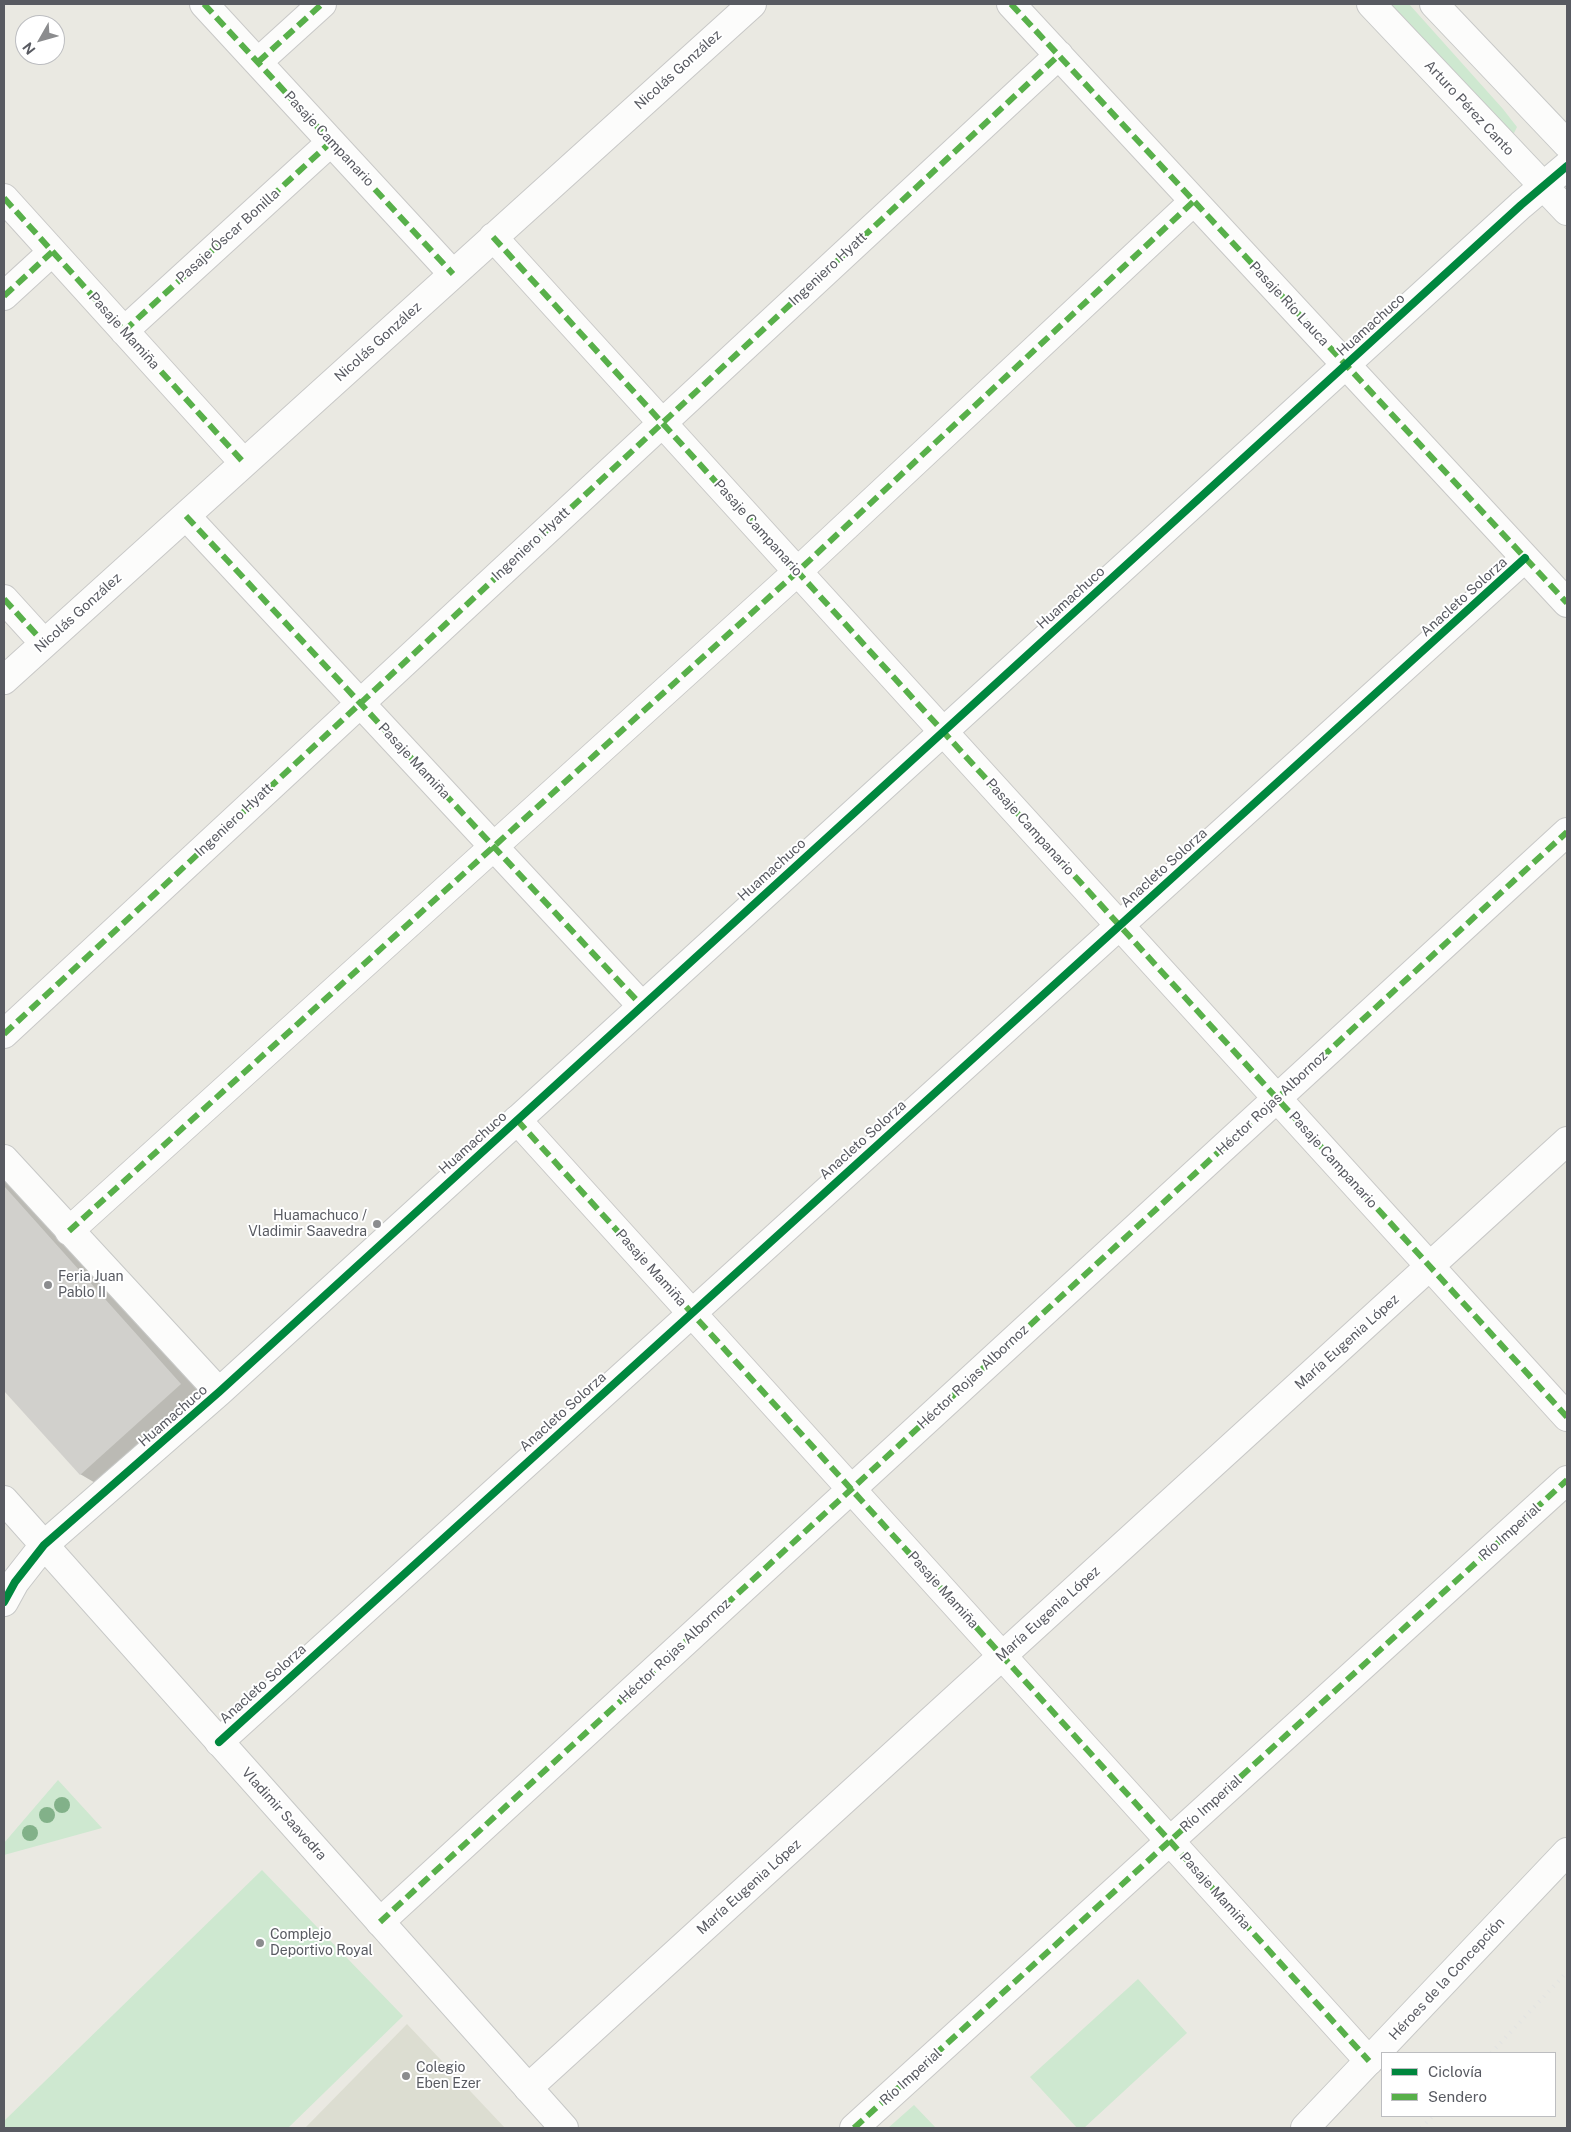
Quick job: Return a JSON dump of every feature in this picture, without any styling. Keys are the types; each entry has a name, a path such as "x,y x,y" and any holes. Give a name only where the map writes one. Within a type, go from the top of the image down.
{"street":[{"name":"Pasaje Campanario","path":"204,4 453,274"},
{"path":"258,62 322,4"},
{"name":"Nicolás González","path":"4,680 752,4"},
{"name":"Pasaje Río Lauca","path":"1011,4 1567,603"},
{"name":"Arturo Pérez Canto","path":"1371,4 1567,211"},
{"path":"1434,4 1567,144"},
{"name":"Ingeniero Hyatt","path":"4,1034 1059,55"},
{"name":"Pasaje Óscar Bonilla","path":"124,331 331,142"},
{"name":"Huamachuco","path":"4,1602 15,1582 44,1545 219,1392 943,731 1567,166"},
{"name":"Pasaje Mamiña","path":"4,198 244,463"},
{"path":"69,1231 797,572 1194,201"},
{"name":"Pasaje Campanario","path":"494,237 1567,1417"},
{"path":"4,296 52,252"},
{"name":"Pasaje Mamiña","path":"186,516 642,1006"},
{"name":"Anacleto Solorza","path":"219,1742 1525,558"},
{"path":"4,599 44,643"},
{"name":"Héctor Rojas Albornoz","path":"380,1922 1567,832"},
{"name":"Pasaje Mamiña","path":"517,1120 1369,2061"},
{"name":"María Eugenia López","path":"528,2088 1567,1141"},
{"path":"4,1159 219,1392"},
{"name":"Río Imperial","path":"854,2128 1567,1480"},
{"name":"Vladimir Saavedra","path":"4,1500 564,2128"},
{"name":"Héroes de la Concepción","path":"1305,2128 1567,1852"}],"shaded area":[{"name":"Colegio Eben Ezer","path":"407,2024 505,2128 305,2128"}],"green space":[{"path":"1387,4 1409,4 1503,109 1517,127 1514,133 1508,137"},
{"path":"58,1780 102,1828 4,1855 4,1843"},
{"name":"Complejo Deportivo Royal","path":"262,1870 403,2016 288,2128 4,2128 4,2121"},
{"path":"1138,1979 1187,2033 1084,2128 1077,2128 1030,2077"},
{"path":"914,2105 936,2128 888,2128"}],"building":[{"name":"Feria Juan Pablo II","path":"4,1186 181,1384 80,1475 4,1391"}],"railway":[{"path":"1492,2052 1567,1972"},
{"path":"1421,2128 1432,2117"}],"marked path":[{"path":"204,4 453,274"},
{"path":"258,62 322,4"},
{"path":"1011,4 1567,603"},
{"path":"4,1034 1059,55"},
{"path":"124,331 331,142"},
{"path":"4,198 244,463"},
{"path":"69,1231 797,572 1194,201"},
{"path":"493,237 1567,1417"},
{"path":"4,296 52,252"},
{"path":"186,516 642,1006"},
{"path":"4,599 44,643"},
{"path":"380,1922 1567,832"},
{"path":"517,1120 1369,2061"},
{"path":"854,2128 1567,1480"}],"cycle path":[{"path":"4,1602 15,1582 44,1545 219,1392 1521,205 1567,166"},
{"path":"219,1742 1525,558"}],"place":[{"name":"Huamachuco / Vladimir Saavedra","path":"377,1224"},
{"name":"Feria Juan Pablo II","path":"48,1285"},
{"name":"Complejo Deportivo Royal","path":"260,1943"},
{"name":"Colegio Eben Ezer","path":"406,2076"}]}
